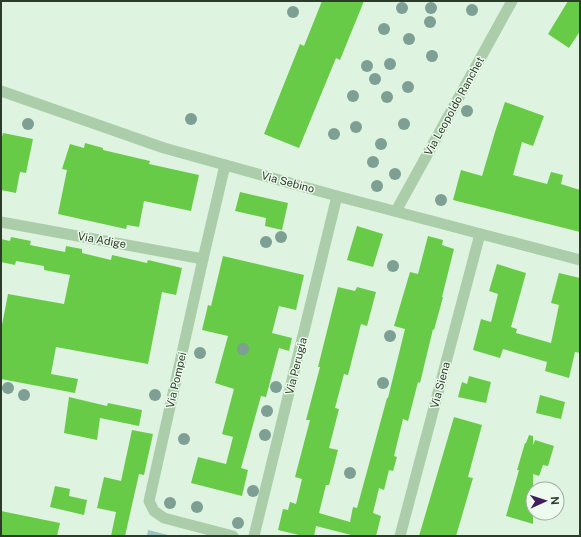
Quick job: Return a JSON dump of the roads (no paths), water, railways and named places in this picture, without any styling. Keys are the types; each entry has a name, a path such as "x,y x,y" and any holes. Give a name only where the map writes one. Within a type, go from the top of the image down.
{"street":[{"name":"Via Leopoldo Ranchet","path":"396,211 512,1"},
{"name":"Via Sebino","path":"1,91 164,148 337,196 580,260"},
{"name":"Via Pompei","path":"225,165 149,501 154,511 164,518 234,536"},
{"name":"Via Perugia","path":"254,536 337,196"},
{"name":"Via Adige","path":"1,222 203,258"},
{"name":"Via Siena","path":"400,536 480,234"}]}
